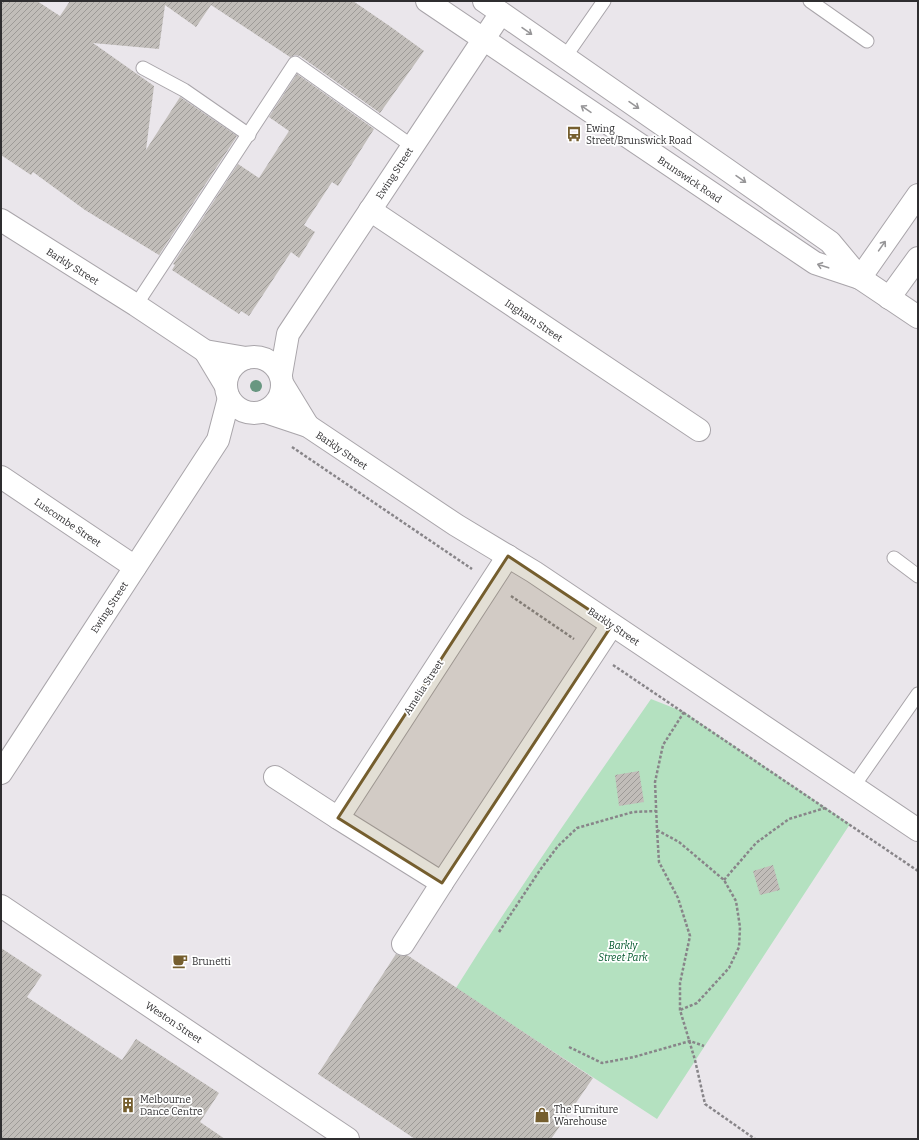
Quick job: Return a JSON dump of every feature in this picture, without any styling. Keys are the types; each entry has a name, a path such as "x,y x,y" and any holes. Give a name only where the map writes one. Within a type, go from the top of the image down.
{"street":[{"name":"Brunswick Road","path":"427,1 816,264 860,278"},
{"name":"Brunswick Road","path":"492,7 830,242 860,278 918,317"},
{"name":"Ewing Street","path":"250,358 288,334 484,39 492,7"},
{"path":"860,278 918,195"},
{"name":"Ingham Street","path":"370,210 699,430"},
{"name":"Barkly Street","path":"1,220 136,305 205,351 250,358"},
{"path":"889,298 918,258"},
{"name":"Ewing Street","path":"282,380 288,334"},
{"name":"Barkly Street","path":"205,351 227,392"},
{"path":"250,358 262,358 270,362 276,367 282,380 282,394 278,401 273,408 260,413 247,413 239,410 233,404 227,392 227,377 231,369 238,362 250,358"},
{"name":"Barkly Street","path":"282,380 308,426"},
{"name":"Ewing Street","path":"1,773 218,440 227,392"},
{"name":"Ewing Street","path":"218,440 260,413"},
{"name":"Barkly Street","path":"260,413 308,426 456,525 508,556 918,830"},
{"name":"Luscombe Street","path":"1,477 135,567"},
{"name":"Amelia Street","path":"338,818 508,556"},
{"path":"403,944 612,625"},
{"path":"275,776 442,884"},
{"name":"Weston Street","path":"1,906 348,1139"}],"lane":[{"path":"565,57 604,1"},
{"path":"810,1 867,41"},
{"path":"136,305 295,63 412,146"},
{"path":"144,68 184,90 249,135"},
{"path":"894,558 918,576"},
{"path":"853,786 918,694"}],"path":[{"path":"684,712 663,745 655,782 659,862 678,898 690,936 680,983 680,1010 690,1041 704,1104 755,1139"},
{"path":"724,880 756,843 789,819 825,808"},
{"path":"499,932 540,870 558,846 577,828 633,812 656,811"},
{"path":"657,830 679,842 724,880 736,901 740,927 739,947 729,968 697,1003 680,1010"},
{"path":"569,1047 602,1063 634,1057 690,1041 704,1046"}],"highlighted area":[{"path":"508,556 612,625 442,883 338,818"}],"green space":[{"name":"Barkly Street Park","path":"651,699 684,712 850,824 657,1119 456,988 528,878"}],"building":[{"path":"1,1 37,1 60,16 70,1 353,1 424,51 380,113 300,56 295,55 290,57 211,5 196,27 165,5 159,49 93,43 154,86 146,150 180,97 237,136 159,255 85,210 33,172 31,175 1,155"},
{"path":"297,74 374,129 338,186 332,182 304,225 315,232 299,258 291,252 249,316 241,311 239,314 172,270 175,265 173,264 238,164 259,178 289,131 269,117"},
{"path":"639,771 644,802 619,806 615,775"},
{"path":"773,865 780,890 760,895 753,871"},
{"path":"1,948 42,975 27,997 122,1060 136,1039 219,1093 200,1122 225,1139 1,1139"},
{"path":"396,954 402,956 407,955 593,1078 551,1139 415,1139 318,1074"}],"place":[{"name":"Ewing Street/Brunswick Road","path":"574,134"},
{"name":"Brunetti","path":"180,961"},
{"name":"Melbourne Dance Centre","path":"128,1105"},
{"name":"The Furniture Warehouse","path":"542,1115"}]}
